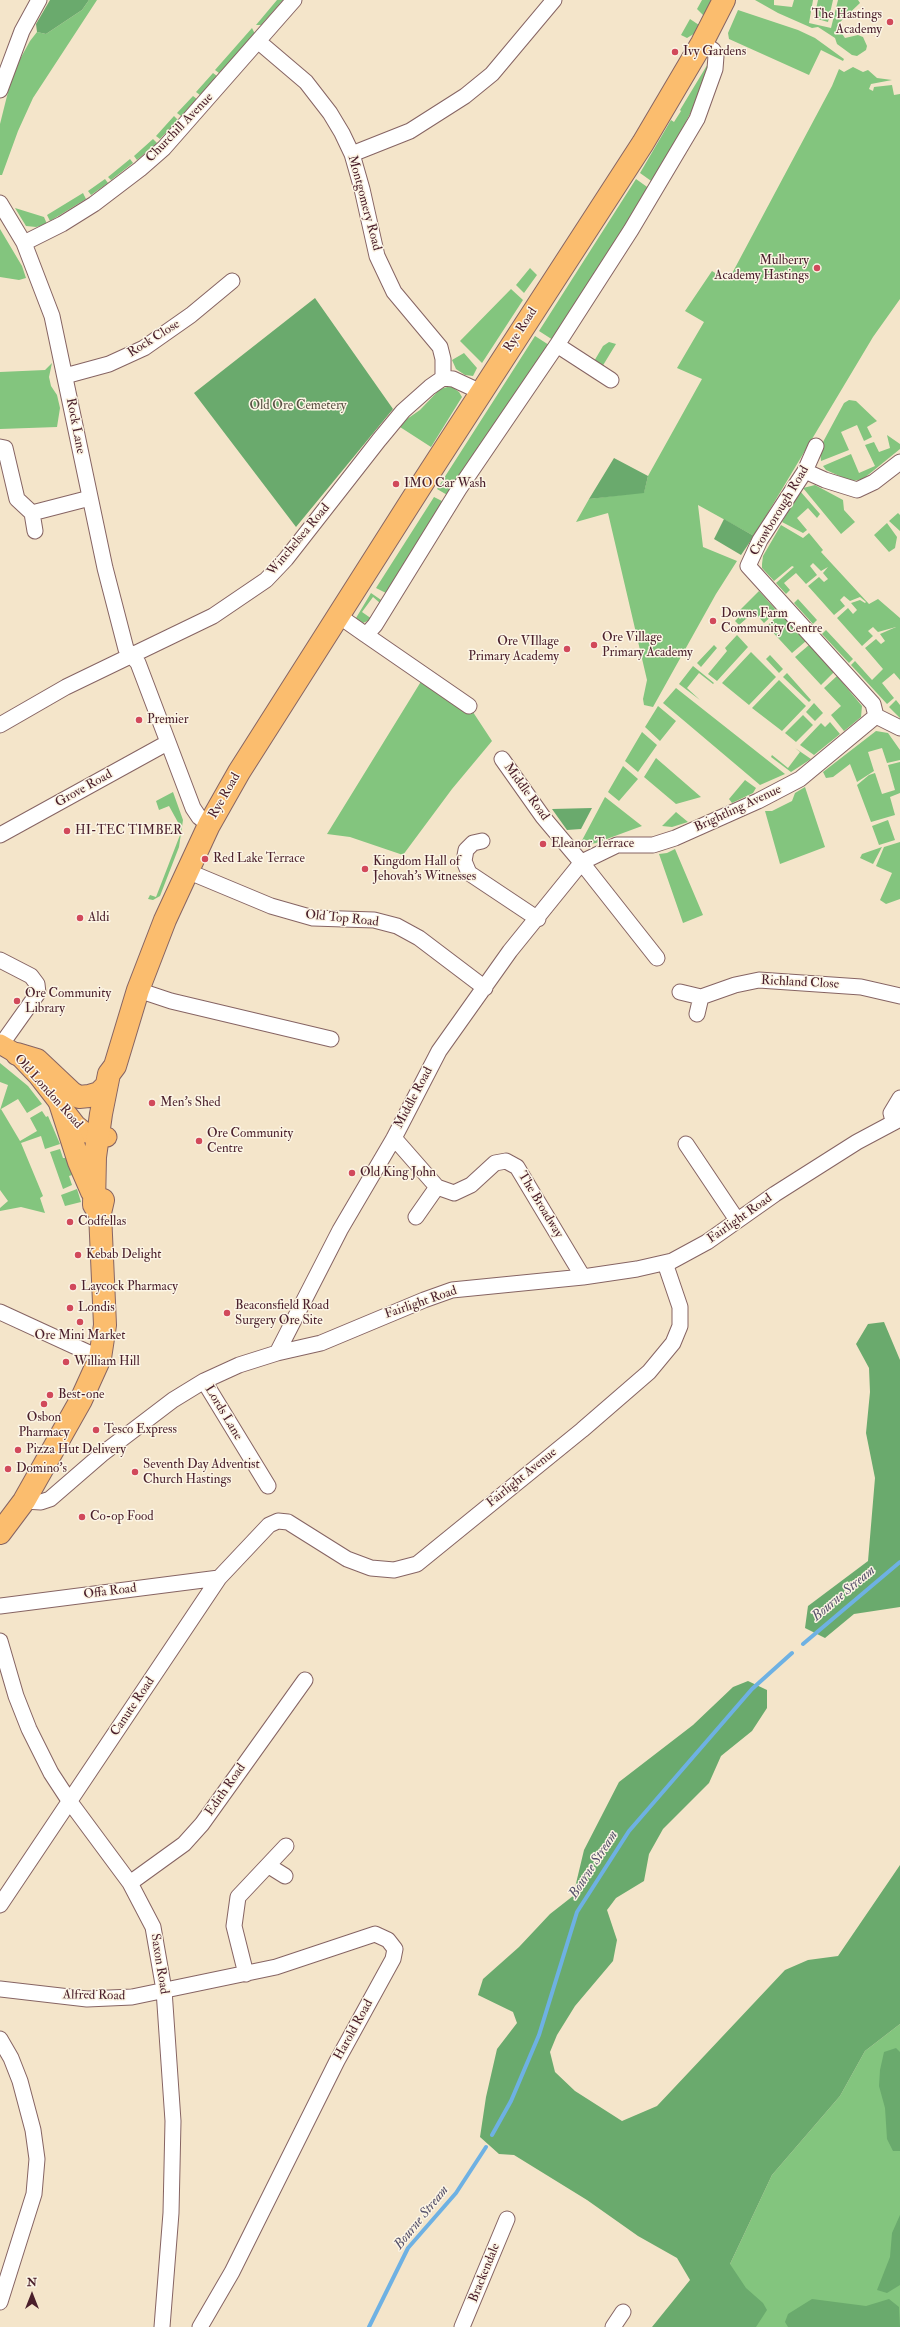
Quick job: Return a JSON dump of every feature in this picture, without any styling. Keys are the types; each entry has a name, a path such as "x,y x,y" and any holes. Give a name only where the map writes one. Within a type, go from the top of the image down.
{"highway":[{"name":"Rye Road","path":"102,1137 106,1086 109,1074 115,1066 138,990 165,920 208,825 239,772 338,616 481,392 643,143 702,43 724,0"},
{"path":"6,1048 38,1060 78,1097 99,1093 106,1086"},
{"name":"Old London Road","path":"0,1533 24,1501 81,1400 100,1358 105,1325 97,1205 102,1137 118,1076 115,1066"},
{"path":"60,1103 79,1162 97,1205"}],"main road":[{"name":"Old London Road","path":"6,1048 60,1103 76,1125 86,1133 102,1137"}],"street":[{"path":"0,90 22,31 39,0"},
{"name":"Churchill Avenue","path":"24,243 62,224 140,169 169,142 259,42 294,0"},
{"path":"352,154 410,131 465,96 492,74 554,0"},
{"name":"Montgomery Road","path":"259,42 293,70 319,97 334,119 352,154 362,189 377,256 394,292 440,347 443,359 443,378"},
{"path":"366,635 375,625 459,489 557,345 643,210 697,119 715,69 716,56 713,50 702,43"},
{"name":"Rock Lane","path":"0,202 24,243 48,303 116,615 126,649 132,655"},
{"name":"Rock Close","path":"65,376 109,364 144,348 191,315 232,281"},
{"path":"557,345 611,380"},
{"path":"443,378 461,381 481,392"},
{"name":"Winchelsea Road","path":"0,725 66,687 214,616 266,580 286,559 352,473 403,411 430,387 443,378"},
{"name":"Crowborough Road","path":"816,446 805,471 760,540 748,566 873,704 876,716"},
{"path":"0,448 5,448 17,500 32,513 35,532"},
{"path":"805,471 825,480 857,490 874,482 900,462"},
{"path":"32,513 90,498"},
{"path":"338,616 469,706"},
{"path":"132,655 138,663 167,743 193,808 199,817 208,825"},
{"path":"876,716 900,728"},
{"name":"Brightling Avenue","path":"582,862 617,845 653,845 675,838 758,801 800,779 876,716"},
{"name":"Grove Road","path":"0,835 167,743"},
{"name":"Middle Road","path":"502,759 543,816 582,862 657,958"},
{"path":"482,841 473,843 464,854 464,861 470,872 538,919"},
{"name":"Middle Road","path":"277,1353 340,1230 394,1138 439,1050 510,952 538,919 582,862"},
{"name":"Old Top Road","path":"187,871 271,906 313,918 374,920 397,926 419,938 485,988"},
{"path":"0,960 31,976 37,984 38,993 6,1048"},
{"name":"Richland Close","path":"701,997 735,985 759,980 861,987 900,996"},
{"path":"138,990 171,1001 331,1039"},
{"path":"680,992 701,997 697,1014"},
{"path":"896,1120 891,1113 894,1104 900,1098"},
{"name":"Fairlight Road","path":"24,1501 41,1502 58,1494 102,1454 173,1400 204,1381 240,1364 277,1353 321,1343 452,1290 583,1277 637,1269 665,1263 707,1242 737,1220 851,1146 896,1120"},
{"path":"394,1138 437,1187 416,1217"},
{"path":"686,1144 737,1220"},
{"name":"The Broadway","path":"437,1187 454,1194 471,1185 495,1163 506,1161 517,1167 583,1277"},
{"name":"Fairlight Avenue","path":"278,1521 288,1522 347,1559 371,1568 394,1570 417,1564 582,1430 649,1372 673,1343 680,1326 680,1307 665,1263"},
{"path":"0,1312 100,1358"},
{"name":"Lords Lane","path":"204,1381 268,1486"},
{"name":"Canute Road","path":"0,1904 70,1802 219,1578 269,1525 278,1521"},
{"name":"Offa Road","path":"0,1606 219,1578"},
{"name":"Saxon Road","path":"0,1641 16,1696 29,1728 51,1773 70,1802 130,1883 153,1927 164,1990 173,2122 172,2213 162,2327"},
{"name":"Edith Road","path":"130,1883 184,1844 202,1824 305,1680"},
{"path":"246,1974 234,1926 238,1897 269,1866 286,1846"},
{"path":"269,1866 285,1876"},
{"name":"Harold Road","path":"164,1990 276,1967 375,1934 388,1940 395,1949 393,1959 337,2061 232,2272 200,2327"},
{"name":"Alfred Road","path":"0,1989 87,1999 132,1997 164,1990"},
{"path":"0,2039 11,2058 20,2081 33,2130 36,2159 34,2194 0,2302"},
{"name":"Brackendale","path":"462,2327 507,2219"},
{"path":"613,2327 623,2312"}],"green space":[{"path":"50,0 89,0 82,10 46,34 37,32 36,24"},
{"path":"89,0 97,0 33,98 18,131 2,175 0,175 0,124 13,72 30,41 37,32 46,34 82,10"},
{"path":"277,0 283,0 261,25 256,25"},
{"path":"702,0 712,0 705,17 697,9"},
{"path":"755,0 774,0 774,5 792,7 794,0 813,0 809,23 831,28 838,0 858,0 860,3 838,24 838,28 845,38 858,35 863,37 867,46 866,50 857,56 852,55 837,44 835,38 818,27 812,28 778,13"},
{"path":"818,0 833,0 828,22 814,18"},
{"path":"738,10 798,30 815,38 844,59 843,61 821,50 809,75 729,39 728,33"},
{"path":"690,19 699,25 697,32 687,38 681,35"},
{"path":"252,28 255,34 219,73 215,70"},
{"path":"712,57 706,83 654,183 640,173 671,120 674,122 681,111 680,110"},
{"name":"Mulberry Academy Hastings","path":"853,67 863,72 868,70 877,78 892,80 871,84 869,89 873,91 874,87 892,85 894,95 900,94 900,299 873,337 754,536 698,505 703,547 737,561 716,594 653,707 644,705 643,699 647,680 608,513 576,522 589,499 644,492 648,476 702,379 677,368 704,322 685,311 712,271 728,281 832,86 839,69 844,72"},
{"path":"213,73 217,76 200,95 196,92"},
{"path":"193,96 197,99 181,116 177,113"},
{"path":"174,116 178,120 160,139 156,136"},
{"path":"153,139 157,143 137,160 134,156"},
{"path":"130,159 133,163 111,180 108,177"},
{"path":"105,179 108,183 91,195 88,191"},
{"path":"636,179 650,189 553,340 539,331"},
{"path":"83,193 86,199 50,221 47,215"},
{"path":"15,208 44,217 47,224 36,227 26,226"},
{"path":"0,229 22,266 26,278 19,280 0,277"},
{"path":"530,268 537,275 524,293 516,285"},
{"path":"511,289 523,300 482,363 460,341"},
{"name":"Old Ore Cemetery","path":"315,298 393,409 296,527 194,393"},
{"path":"535,336 549,345 449,496 437,489"},
{"path":"609,342 616,344 602,367 593,363 603,346"},
{"path":"464,353 477,368 473,376 465,375 456,369 452,360"},
{"path":"52,363 49,377 51,386 57,395 60,408 57,427 0,429 0,372 45,370"},
{"path":"451,386 459,392 462,397 431,447 400,427 407,419 420,410 440,389"},
{"path":"849,400 856,401 877,421 867,427 872,437 864,441 857,425 841,432 849,450 821,461 820,450 823,442 844,403"},
{"path":"887,435 900,444 900,449 863,479 853,481 826,470 823,466 851,454 859,473 875,466 865,445 874,442 879,452 890,448"},
{"path":"614,458 648,476 644,493 589,499"},
{"path":"815,485 843,500 844,510 855,522 841,534 803,488"},
{"path":"800,491 820,514 817,518 808,508 797,518 807,530 803,533 782,522"},
{"path":"434,497 446,503 388,594 376,588"},
{"path":"898,513 900,515 900,531 889,521"},
{"path":"724,519 754,536 741,555 714,539"},
{"path":"887,523 897,537 895,548 889,552 874,535"},
{"path":"781,525 803,538 809,533 823,550 821,552 869,604 878,599 900,618 900,680 894,673 882,683 894,698 887,704 851,665 855,661 872,680 883,669 865,648 876,639 881,644 885,641 880,634 896,627 878,632 873,627 868,631 873,636 862,646 837,618 848,608 853,614 857,610 851,603 860,600 865,603 866,602 860,597 850,601 844,596 840,600 845,606 834,615 808,586 819,577 824,582 828,579 823,573 828,567 821,571 813,563 810,566 817,575 806,584 796,573 784,583 790,590 786,594 776,583 794,567 792,566 774,581 762,568 763,556"},
{"path":"759,591 777,611 764,623 754,612 739,625 735,621 739,617 740,610"},
{"path":"371,593 384,602 374,616 372,615 380,603 373,597 362,612 372,619 363,623 356,618"},
{"path":"798,599 817,620 813,624 794,603"},
{"path":"780,613 806,641 792,653 767,626"},
{"path":"826,630 853,659 849,663 822,634"},
{"path":"737,635 748,647 717,681 708,674 727,651 725,648"},
{"path":"714,645 717,648 701,667 697,663"},
{"path":"809,645 834,672 821,685 795,657"},
{"path":"751,652 776,677 749,705 722,683"},
{"path":"770,655 783,669 779,673 766,659"},
{"path":"693,666 714,683 713,684 699,673 687,688 700,700 679,684"},
{"path":"787,673 811,700 809,702 783,677"},
{"path":"425,675 469,706 492,741 452,789 403,855 350,837 327,834"},
{"path":"837,676 862,706 861,717 844,731 831,715 841,706 824,688"},
{"path":"779,680 806,706 782,731 752,708"},
{"path":"676,688 785,774 760,785 663,703"},
{"path":"896,700 900,705 900,718 889,707"},
{"path":"814,703 823,713 815,721 806,712"},
{"path":"658,706 676,721 660,741 645,727"},
{"path":"803,715 813,725 796,742 785,733"},
{"path":"830,722 840,734 814,755 800,745 821,723 825,727"},
{"path":"876,731 888,733 900,750 900,760 887,763 882,748 868,752 874,771 857,782 850,764 833,777 826,778 823,772"},
{"path":"642,732 657,745 638,772 625,761"},
{"path":"795,748 811,759 791,772 771,757 772,755 788,768 800,752"},
{"path":"656,758 701,797 676,804 644,777"},
{"path":"900,762 900,793 890,797 895,815 871,822 857,785 869,775 875,773 882,794 895,790 888,765"},
{"path":"623,766 638,779 619,801 608,792"},
{"path":"745,780 756,788 753,793 732,803 729,799"},
{"path":"805,787 825,847 780,864 765,811 772,811 792,801 795,793"},
{"path":"173,792 183,820 179,847 160,896 153,900 148,899 150,895 156,897 180,835 171,831 180,826 169,806 159,810 156,801"},
{"path":"605,797 642,826 596,843 579,846"},
{"path":"592,808 581,829 567,830 552,809"},
{"path":"676,812 688,822 672,827 662,826"},
{"path":"888,820 895,840 879,845 872,826"},
{"path":"900,842 900,899 886,904 880,900 892,873 876,866 884,847"},
{"path":"882,847 873,864 860,858 862,854"},
{"path":"675,849 703,915 683,923 659,854 667,853"},
{"path":"0,1063 28,1086 42,1104 27,1113 18,1099 1,1109 20,1141 37,1131 30,1118 42,1111 46,1117 48,1116 60,1144 45,1149 41,1136 21,1143 43,1196 40,1198 45,1213 21,1207 0,1211 0,1208 8,1201 0,1190 0,1110 8,1085 0,1082"},
{"path":"60,1149 63,1158 66,1158 72,1175 69,1176 72,1185 63,1189 50,1152"},
{"path":"77,1189 81,1202 65,1206 61,1195"},
{"path":"884,1322 900,1360 900,1607 854,1614 825,1638 805,1628 808,1606 868,1561 875,1478 866,1433 870,1392 869,1368 856,1344 868,1324"},
{"path":"748,1681 767,1690 767,1708 752,1731 721,1756 709,1783 663,1829 649,1854 644,1881 616,1898 607,1910 617,1940 613,1961 575,2006 557,2035 550,2052 555,2072 575,2091 622,2121 657,2106 785,1970 808,1960 838,1956 900,1865 900,2024 865,2051 840,2096 772,2175 730,2264 746,2288 763,2303 767,2310 756,2327 652,2327 690,2280 677,2258 638,2236 587,2200 514,2155 499,2154 480,2137 486,2097 497,2049 517,2023 513,2012 478,1995 483,1979 519,1947 550,1914 573,1896 584,1850 619,1782 693,1725 733,1687"},
{"path":"900,2024 900,2327 705,2327 730,2264 772,2175 840,2096 865,2051"},
{"path":"896,2048 900,2052 900,2151 893,2151 887,2139 885,2108 879,2086 880,2070 884,2052"},
{"path":"900,2215 900,2285 887,2293 877,2290 890,2257 892,2233"},
{"path":"812,2299 866,2306 889,2299 899,2307 900,2327 788,2327 785,2322 788,2314"}],"waterway":[{"name":"Bourne Stream","path":"803,1644 900,1562"},
{"name":"Bourne Stream","path":"492,2135 511,2101 539,2035 577,1912 629,1831 752,1689 792,1653"},
{"name":"Bourne Stream","path":"369,2327 408,2248 456,2193 486,2147"}],"place":[{"name":"The Hastings Academy","path":"890,22"},
{"name":"Ivy Gardens","path":"675,52"},
{"name":"Mulberry Academy Hastings","path":"817,268"},
{"name":"IMO Car Wash","path":"396,484"},
{"name":"Downs Farm Community Centre","path":"713,621"},
{"name":"Ore Village Primary Academy","path":"594,645"},
{"name":"Ore VIllage Primary Academy","path":"567,649"},
{"name":"Premier","path":"139,720"},
{"name":"HI-TEC TIMBER","path":"67,831"},
{"name":"Eleanor Terrace","path":"543,844"},
{"name":"Red Lake Terrace","path":"205,859"},
{"name":"Kingdom Hall of Jehovah's Witnesses","path":"365,869"},
{"name":"Aldi","path":"80,918"},
{"name":"Ore Community Library","path":"17,1001"},
{"name":"Men's Shed","path":"152,1103"},
{"name":"Ore Community Centre","path":"199,1141"},
{"name":"Old King John","path":"352,1173"},
{"name":"Codfellas","path":"70,1222"},
{"name":"Kebab Delight","path":"78,1255"},
{"name":"Laycock Pharmacy","path":"73,1287"},
{"name":"Londis","path":"70,1308"},
{"name":"Beaconsfield Road Surgery Ore Site","path":"227,1313"},
{"name":"Ore Mini Market","path":"80,1322"},
{"name":"William Hill","path":"66,1362"},
{"name":"Best-one","path":"50,1395"},
{"name":"Osbon Pharmacy","path":"44,1404"},
{"name":"Tesco Express","path":"96,1430"},
{"name":"Pizza Hut Delivery","path":"18,1450"},
{"name":"Domino's","path":"8,1469"},
{"name":"Seventh Day Adventist Church Hastings","path":"135,1472"},
{"name":"Co-op Food","path":"82,1517"}]}
